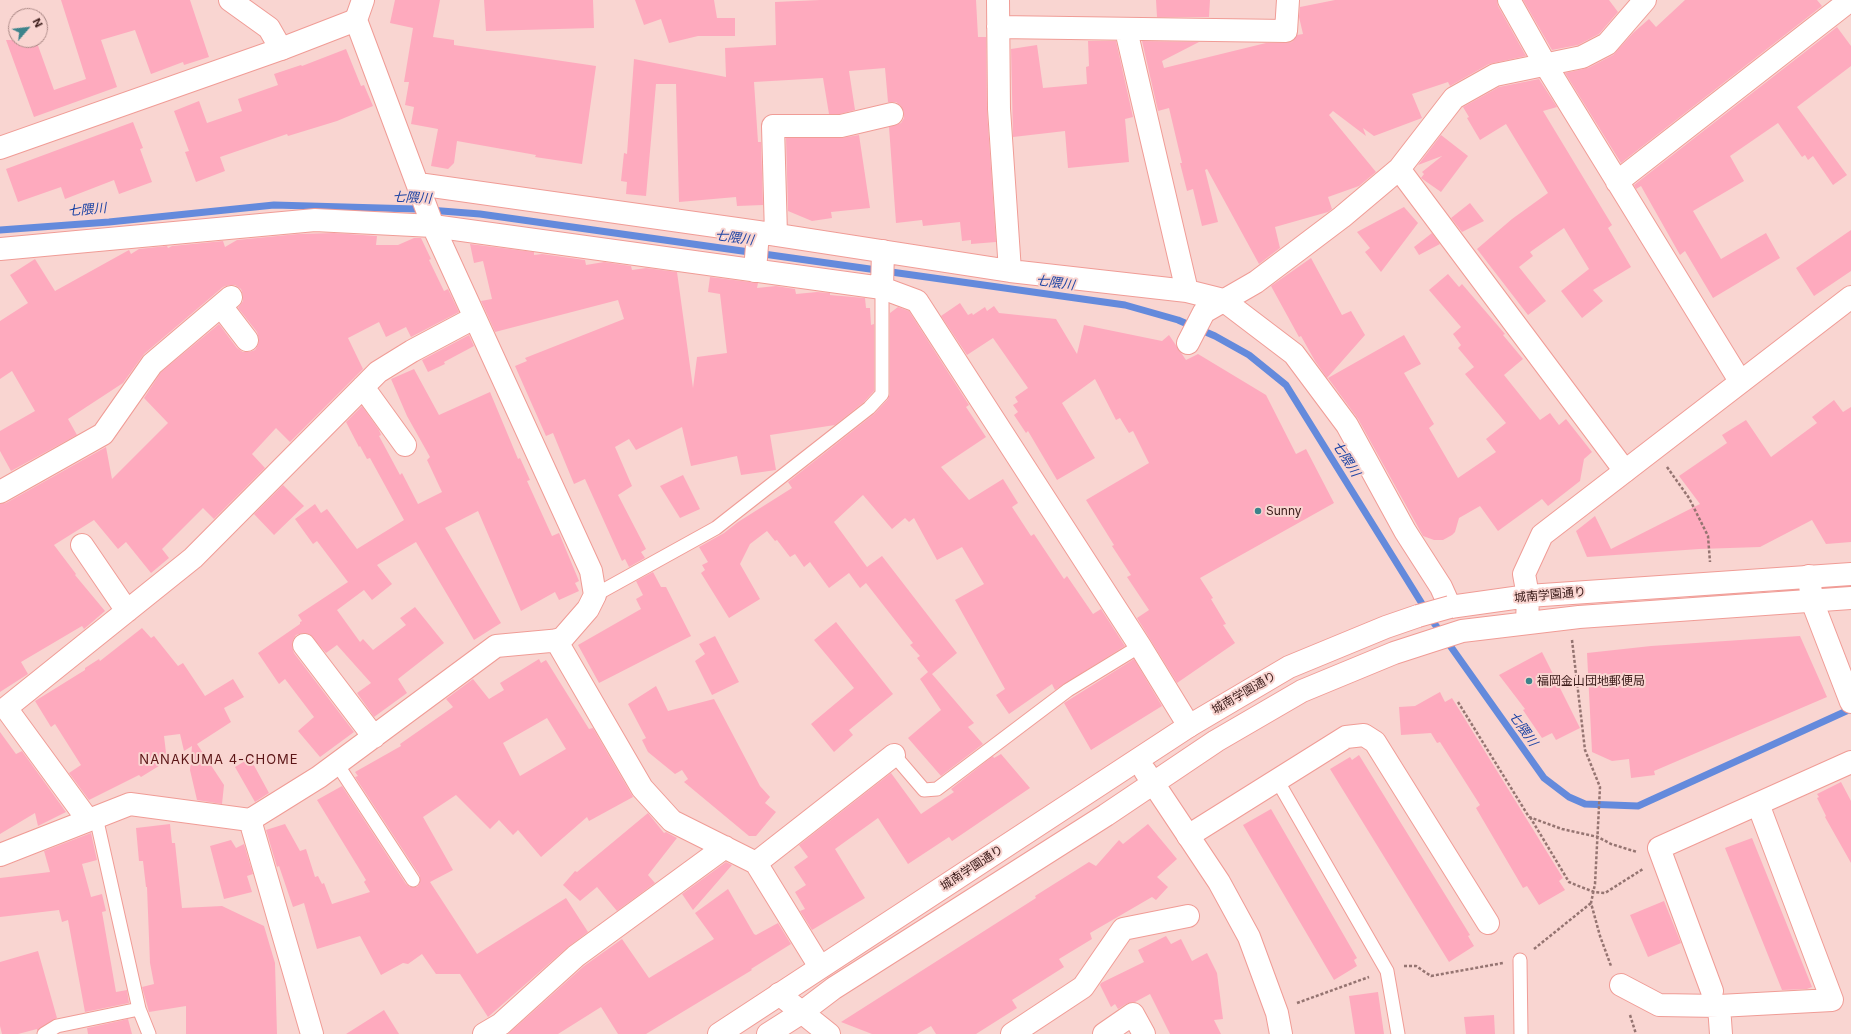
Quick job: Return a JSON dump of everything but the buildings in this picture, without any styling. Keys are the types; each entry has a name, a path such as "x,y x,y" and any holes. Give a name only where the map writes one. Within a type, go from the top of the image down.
{"street":[{"path":"230,0 269,28 281,49"},
{"path":"998,0 999,109 1010,271"},
{"path":"998,27 1126,30 1286,31 1288,0"},
{"path":"1509,0 1545,64 1740,381"},
{"path":"1188,344 1204,312 1256,282 1342,217 1399,169 1454,98 1495,75 1582,57 1607,44 1645,0"},
{"path":"1617,182 1845,7"},
{"path":"0,145 281,49 359,10 433,226 591,571 595,595 588,609 561,640 496,646 319,777 250,820 130,804 0,855"},
{"path":"1126,30 1188,291"},
{"path":"755,271 767,233 773,126 841,126 892,114"},
{"path":"1399,169 1626,471"},
{"path":"420,190 767,233 1010,271 1188,291 1223,300 1294,354 1334,407 1347,425 1405,531 1442,587 1450,607"},
{"path":"0,249 315,220 433,226 882,288 917,301 1140,646 1189,726"},
{"path":"882,288 883,251"},
{"path":"1528,623 1528,596 1524,574 1542,535 1851,297"},
{"path":"0,492 103,434 152,364 226,301 247,340"},
{"path":"92,818 6,708 193,558 378,372 412,351 474,318"},
{"path":"363,387 405,445"},
{"path":"82,545 127,611"},
{"name":"城南学園通り","path":"719,1034 1189,726 1290,666 1386,627 1450,607 1528,596 1851,574"},
{"path":"1809,576 1812,601 1849,698"},
{"name":"城南学園通り","path":"768,1034 801,1013 834,988 1216,741 1302,691 1394,653 1462,631 1528,623 1579,617 1851,598"},
{"path":"556,640 642,788 672,821 756,863 820,967"},
{"path":"304,644 374,737"},
{"path":"1188,836 1346,737 1364,735 1376,742 1488,923"},
{"path":"756,863 894,755"},
{"path":"1137,760 1219,882 1249,937 1277,1012 1281,1034"},
{"path":"1721,1034 1716,999 1660,848 1851,762"},
{"path":"1621,986 1659,1005 1716,999 1832,1000 1758,804"},
{"path":"250,820 312,1034"},
{"path":"484,1034 501,1024 576,956 725,847"},
{"path":"1012,1034 1083,987 1123,929 1188,916"},
{"path":"779,994 829,1034"},
{"path":"1104,1034 1133,1014 1144,1034"}],"lane":[{"path":"595,595 716,528 873,403 882,394 882,288"},
{"path":"894,755 924,790 937,789 1068,690 1140,646"},
{"path":"337,764 413,880"},
{"path":"1277,780 1386,971 1398,1034"},
{"path":"92,818 139,1010 149,1034"},
{"path":"1520,960 1521,1034"},
{"path":"44,1034 57,1026 139,1010"}],"path":[{"path":"1654,449 1689,498 1708,536 1712,583"},
{"path":"1277,1012 1308,998 1402,965 1416,966 1431,976 1520,960 1592,903 1598,845 1600,787 1585,750 1572,637"},
{"path":"1458,702 1569,882 1594,892 1606,893 1645,868 1662,853"},
{"path":"1529,817 1562,829 1598,837 1612,844 1634,851 1662,853"}],"waterway":[{"name":"七隈川","path":"0,230 109,222 274,205 416,209 480,214 1125,305 1178,320 1215,336 1249,355 1286,385 1434,623 1544,778 1569,797 1585,804 1638,806 1851,709"}],"place":[{"name":"Sunny","path":"1258,511"},
{"name":"福岡金山団地郵便局","path":"1529,681"}],"district":[{"name":"NANAKUMA 4-CHOME","path":"219,760"}]}
